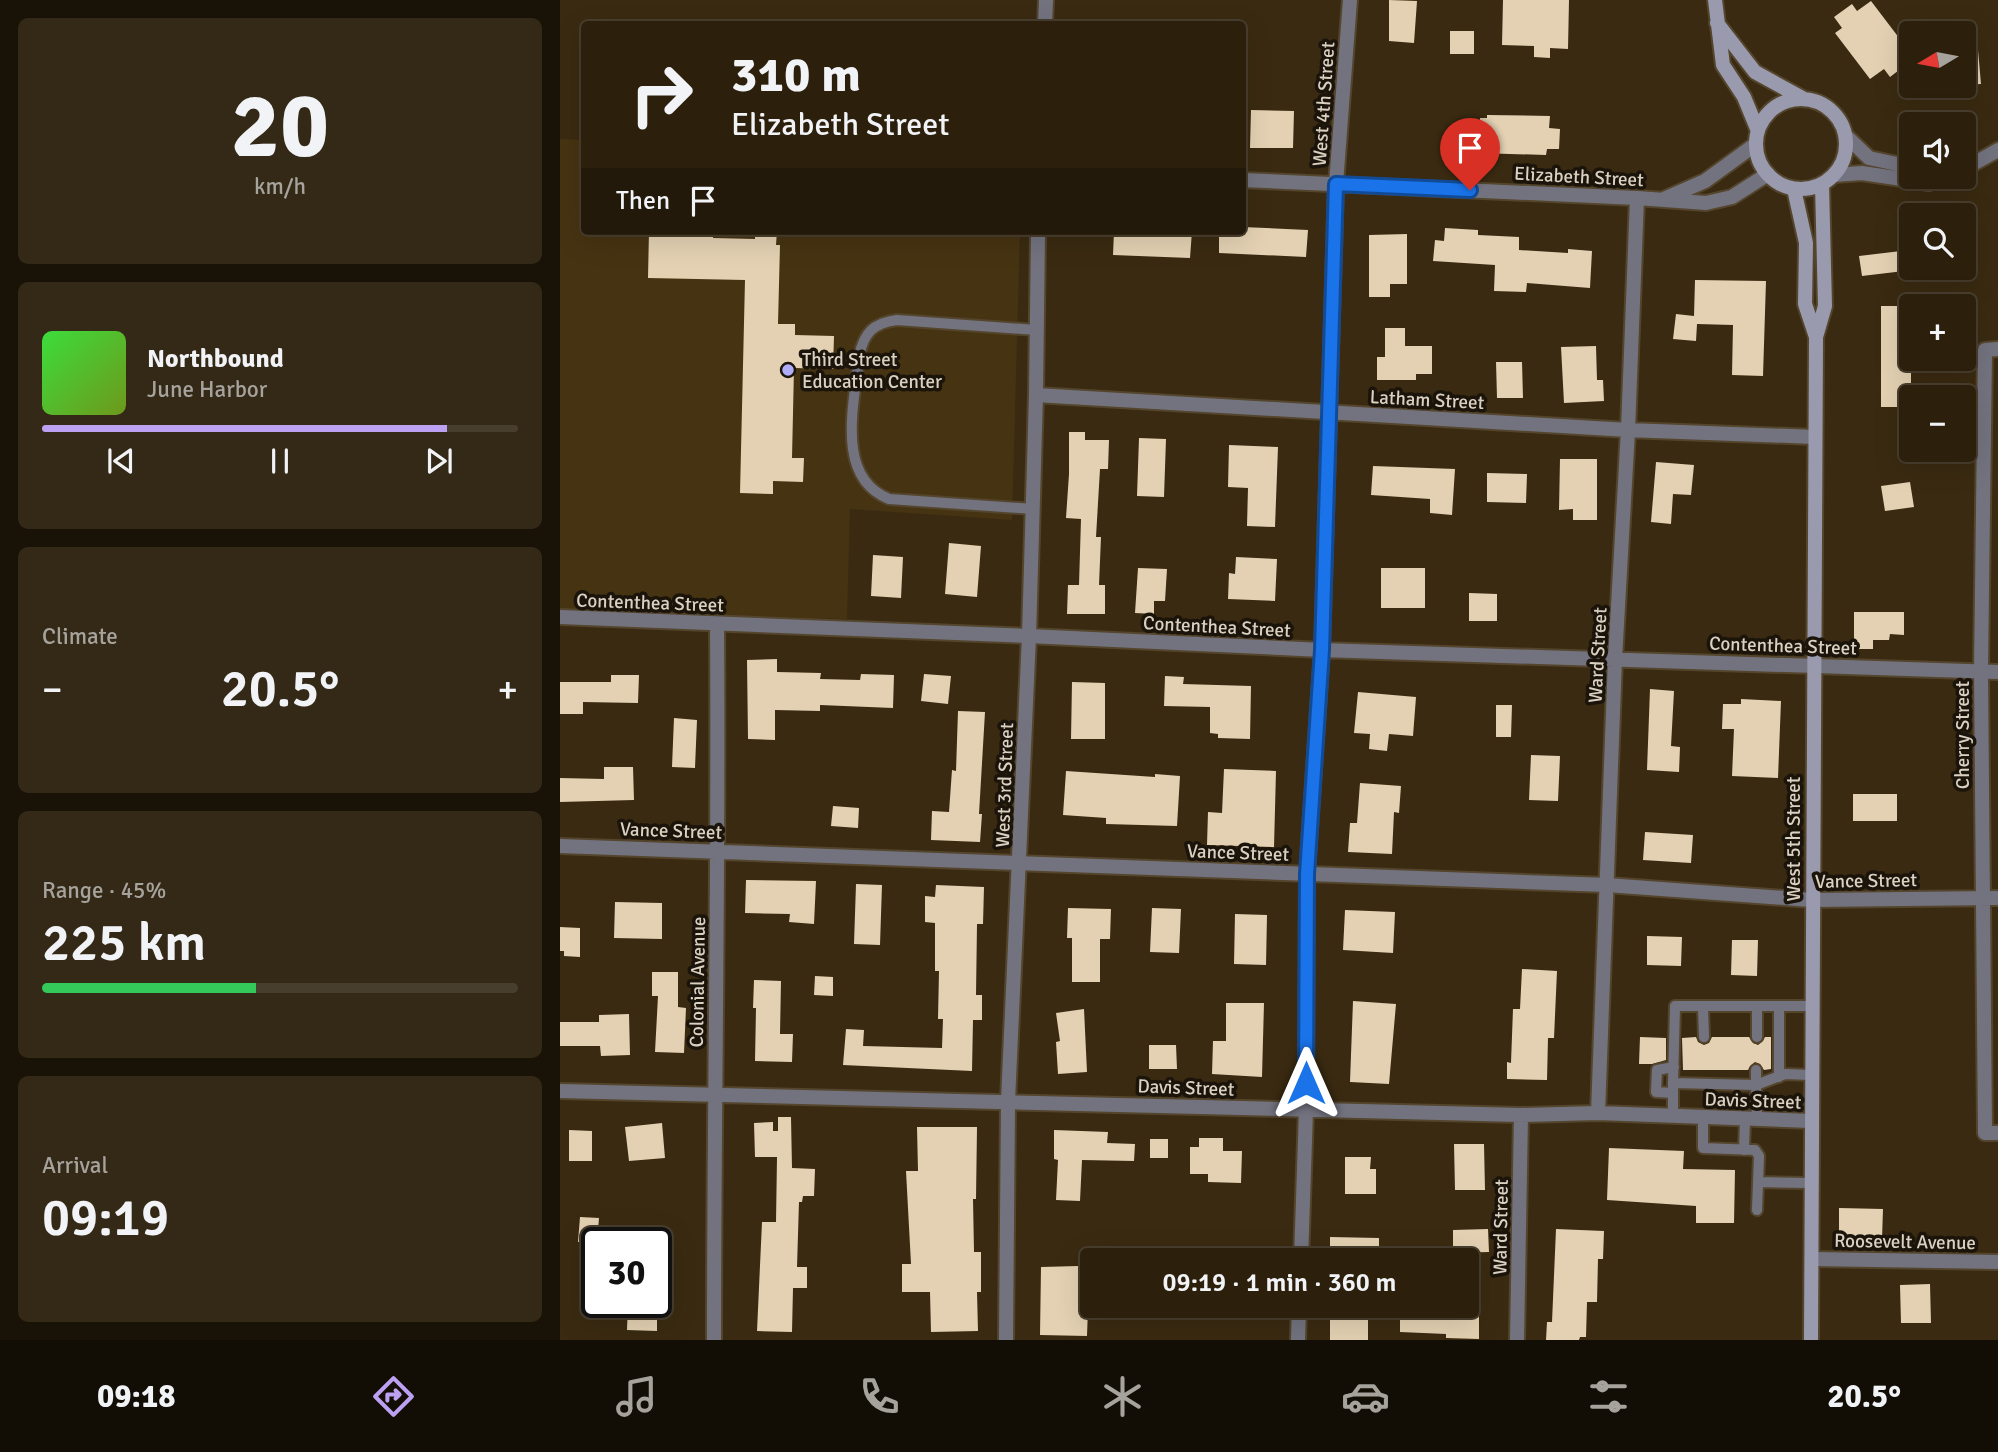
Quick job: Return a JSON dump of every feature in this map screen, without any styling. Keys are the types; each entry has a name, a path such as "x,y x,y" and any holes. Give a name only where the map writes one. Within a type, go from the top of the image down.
{"main road":[{"path":"1715,0 1717,22 1723,65 1744,97 1757,137 1759,162 1780,184 1794,189 1809,189 1828,180 1842,164 1846,150 1840,121 1831,110 1804,99 1755,72 1717,22"},
{"path":"1757,137 1765,117 1776,107 1804,99"},
{"name":"West 5th Street","path":"1811,1340 1811,900 1816,337 1825,306 1828,180"},
{"name":"West 5th Street","path":"1794,189 1806,243 1805,304 1816,337"}],"street":[{"path":"1045,21 1046,0"},
{"name":"West 4th Street","path":"1301,1248 1306,1110 1307,874 1322,650 1336,184 1350,0"},
{"path":"1845,135 1869,158 1899,164"},
{"name":"Elizabeth Street","path":"1662,200 1716,174 1757,137"},
{"path":"1976,162 1998,150"},
{"path":"1828,180 1862,173 1899,179"},
{"name":"Elizabeth Street","path":"1246,180 1706,203 1732,197 1768,174"},
{"name":"Ward Street","path":"1598,1113 1615,659 1637,198"},
{"name":"West 3rd Street","path":"1006,1340 1008,1101 1028,636 1038,235"},
{"name":"Cherry Street","path":"1991,1133 1982,898 1981,671 1984,350 1998,349"},
{"name":"Latham Street","path":"1036,395 1628,430 1815,437"},
{"name":"Contenthea Street","path":"560,617 1322,650 1998,671"},
{"name":"Colonial Avenue","path":"714,1340 714,1095 719,850 717,624"},
{"name":"Vance Street","path":"560,846 1607,885 1811,900 1998,898"},
{"name":"Davis Street","path":"560,1091 1521,1115 1598,1113 1811,1121"},
{"name":"Ward Street","path":"1517,1340 1521,1115"},
{"name":"Roosevelt Avenue","path":"1812,1259 1998,1262"},
{"path":"1298,1340 1299,1318"}],"lane":[{"path":"1032,509 889,499 877,494 859,472 852,444 852,428 862,345 871,328 882,322 897,320 1037,330"},
{"path":"1673,1117 1675,1006 1811,1006"},
{"path":"1703,1007 1703,1037"},
{"path":"1756,1037 1757,1007"},
{"path":"1779,1007 1779,1077"},
{"path":"1674,1067 1657,1070 1656,1092 1704,1084 1756,1085 1786,1074 1811,1075"},
{"path":"1704,1070 1704,1084"},
{"path":"1744,1150 1751,1119 1756,1070"},
{"path":"1703,1118 1703,1148 1755,1150 1759,1156 1757,1210"},
{"path":"1758,1182 1811,1183"}],"shaded area":[{"name":"Third Street Education Center","path":"560,139 581,140 581,235 1020,235 1012,520 850,509 847,619 560,612"}],"building":[{"path":"1389,0 1417,1 1414,43 1389,41"},
{"path":"1503,0 1569,0 1568,49 1550,48 1550,58 1534,57 1534,46 1502,45"},
{"path":"1871,1 1899,38 1899,70 1890,77 1884,69 1870,79 1835,33 1842,28 1834,17 1852,4 1857,11"},
{"path":"1450,31 1474,31 1474,54 1450,54"},
{"path":"1978,50 1981,84 1976,84"},
{"path":"1251,110 1294,111 1293,148 1250,148"},
{"path":"1487,115 1550,116 1549,128 1560,129 1559,149 1547,149 1546,155 1478,153 1480,118 1487,118"},
{"path":"1246,227 1308,230 1306,257 1219,253 1219,235 1246,235"},
{"path":"1445,228 1478,230 1478,235 1519,237 1519,250 1568,253 1568,249 1592,251 1590,288 1527,283 1526,292 1494,291 1495,265 1433,261 1435,240 1444,241"},
{"path":"1407,234 1407,284 1390,284 1390,297 1369,297 1369,235"},
{"name":"Third Street Education Center","path":"649,235 713,235 713,238 755,239 755,235 777,235 776,245 780,245 778,324 795,324 795,335 834,336 833,369 794,368 792,458 804,458 803,482 773,481 773,494 740,493 745,280 648,278"},
{"path":"1114,235 1192,235 1190,258 1113,255"},
{"path":"1899,251 1899,272 1862,276 1859,256"},
{"path":"1695,280 1766,281 1763,376 1732,375 1733,325 1697,324 1696,341 1673,339 1676,314 1694,316"},
{"path":"1881,306 1899,306 1899,371 1911,371 1911,385 1899,385 1899,407 1881,407"},
{"path":"1385,328 1405,328 1405,346 1432,346 1432,374 1416,374 1416,380 1377,380 1377,357 1385,357"},
{"path":"1596,346 1597,380 1603,380 1604,401 1564,403 1561,347"},
{"path":"1496,362 1522,362 1523,398 1497,398"},
{"path":"1069,432 1085,432 1085,440 1109,440 1108,469 1100,469 1096,537 1101,537 1099,585 1105,585 1105,614 1067,614 1068,585 1079,585 1081,519 1066,518"},
{"path":"1139,438 1166,439 1164,497 1137,496"},
{"path":"1229,445 1278,447 1275,527 1247,526 1248,488 1228,487"},
{"path":"1560,459 1597,459 1597,520 1573,520 1573,509 1559,510"},
{"path":"1656,462 1694,465 1691,495 1673,494 1671,524 1651,522"},
{"path":"1373,466 1455,469 1452,515 1430,513 1430,499 1371,495"},
{"path":"1487,473 1527,474 1526,503 1487,502"},
{"path":"1910,482 1914,507 1885,511 1881,486"},
{"path":"949,543 981,546 977,597 945,594"},
{"path":"873,555 903,557 901,598 871,596"},
{"path":"1236,557 1277,559 1275,601 1228,599 1229,573 1235,574"},
{"path":"1138,568 1167,569 1165,601 1154,601 1154,614 1135,613"},
{"path":"1381,568 1425,568 1425,608 1381,608"},
{"path":"1469,593 1497,594 1497,621 1469,621"},
{"path":"1854,612 1904,612 1904,635 1890,634 1889,640 1873,640 1873,649 1854,649"},
{"path":"777,659 777,672 821,673 820,679 860,680 861,674 894,675 893,708 820,705 820,711 775,710 775,740 748,739 747,660"},
{"path":"924,674 951,676 948,704 921,701"},
{"path":"611,675 639,675 638,703 583,702 583,714 560,714 560,682 611,682"},
{"path":"1165,676 1184,677 1183,684 1251,686 1250,739 1218,738 1218,734 1210,733 1210,707 1164,706"},
{"path":"1072,682 1105,683 1105,739 1071,739"},
{"path":"1650,689 1674,691 1671,746 1680,747 1679,772 1647,770"},
{"path":"1358,692 1416,697 1413,736 1389,734 1387,751 1369,749 1370,734 1354,733"},
{"path":"1741,699 1781,701 1778,778 1732,776 1734,729 1722,729 1723,704 1741,704"},
{"path":"1496,705 1512,705 1511,737 1496,737"},
{"path":"958,711 985,712 980,842 931,840 932,811 949,812 952,770 956,771"},
{"path":"674,718 697,720 695,768 672,767"},
{"path":"1531,755 1560,756 1558,801 1529,800"},
{"path":"604,767 633,767 634,800 560,802 560,778 604,779"},
{"path":"1224,769 1276,771 1274,847 1207,845 1208,812 1222,813"},
{"path":"1066,771 1180,776 1177,826 1106,824 1106,818 1063,815"},
{"path":"1360,783 1401,786 1399,813 1394,812 1392,854 1348,852 1350,823 1357,823"},
{"path":"1853,794 1897,794 1897,821 1853,821"},
{"path":"833,806 859,808 858,828 831,826"},
{"path":"1645,832 1693,835 1691,863 1643,860"},
{"path":"746,880 816,881 814,924 789,922 790,914 745,913"},
{"path":"856,884 882,885 880,945 854,944"},
{"path":"936,885 984,887 983,924 977,924 976,995 982,995 982,1020 973,1020 972,1071 843,1065 846,1029 864,1030 863,1046 942,1048 943,1019 938,1019 939,971 935,971 935,923 925,922 925,896 935,897"},
{"path":"615,902 662,903 662,939 614,938"},
{"path":"1068,908 1111,909 1110,939 1100,939 1100,982 1072,982 1072,938 1067,938"},
{"path":"1152,908 1181,909 1179,953 1150,952"},
{"path":"1345,910 1395,912 1393,953 1343,950"},
{"path":"1235,914 1267,915 1266,965 1234,964"},
{"path":"560,927 580,928 580,957 564,956 564,951 560,951"},
{"path":"1647,936 1682,937 1681,966 1647,965"},
{"path":"1732,940 1758,940 1757,976 1731,975"},
{"path":"1522,969 1557,971 1554,1038 1548,1038 1547,1080 1507,1079 1507,1062 1511,1063 1513,1009 1520,1009"},
{"path":"652,972 678,972 678,1007 686,1008 684,1053 655,1052 658,996 652,996"},
{"path":"815,976 833,977 833,996 814,995"},
{"path":"754,980 781,981 780,1034 793,1034 792,1062 755,1061"},
{"path":"1353,1001 1396,1004 1389,1084 1350,1082"},
{"path":"1226,1003 1264,1003 1262,1077 1212,1074 1213,1041 1226,1041"},
{"path":"1084,1009 1087,1072 1058,1074 1056,1042 1060,1041 1056,1013"},
{"path":"629,1014 630,1055 601,1056 600,1046 560,1046 560,1022 599,1022 599,1015"},
{"path":"1640,1037 1666,1038 1666,1060 1639,1064"},
{"path":"1696,1037 1698,1042 1704,1045 1709,1043 1712,1037 1749,1037 1758,1045 1765,1037 1771,1037 1771,1069 1764,1070 1755,1062 1748,1070 1683,1070 1682,1038"},
{"path":"1149,1045 1176,1045 1177,1069 1149,1069"},
{"path":"778,1117 791,1117 792,1168 815,1169 814,1196 803,1196 802,1202 799,1202 797,1267 807,1267 807,1288 793,1288 792,1332 757,1331 762,1222 776,1222 777,1157 755,1157 754,1123 773,1122 773,1131 778,1131"},
{"path":"662,1123 665,1158 629,1161 625,1127"},
{"path":"917,1127 977,1127 976,1199 973,1199 974,1252 981,1252 981,1292 977,1292 978,1331 931,1332 930,1292 902,1292 902,1264 911,1264 906,1171 918,1171"},
{"path":"569,1130 592,1131 592,1161 569,1161"},
{"path":"1054,1130 1108,1132 1107,1143 1135,1144 1134,1161 1082,1160 1080,1201 1056,1200 1058,1160 1054,1159"},
{"path":"1199,1138 1223,1138 1223,1151 1242,1151 1241,1183 1208,1182 1208,1174 1190,1174 1190,1147 1199,1147"},
{"path":"1150,1139 1168,1139 1168,1158 1150,1158"},
{"path":"1454,1144 1484,1144 1485,1190 1455,1190"},
{"path":"1609,1148 1684,1151 1683,1169 1735,1170 1734,1223 1696,1223 1696,1206 1607,1200"},
{"path":"1345,1157 1371,1157 1370,1169 1376,1169 1376,1194 1345,1194"},
{"path":"1839,1208 1883,1209 1882,1239 1839,1238"},
{"path":"580,1217 599,1218 598,1227 581,1227 581,1242 578,1242"},
{"path":"1488,1229 1489,1252 1479,1252 1479,1248 1453,1248 1453,1230"},
{"path":"1556,1229 1604,1231 1603,1259 1598,1259 1597,1302 1587,1302 1586,1337 1580,1337 1579,1340 1546,1340 1547,1322 1552,1322"},
{"path":"1330,1237 1379,1238 1379,1248 1330,1248"},
{"path":"1078,1266 1080,1318 1088,1318 1087,1336 1040,1335 1041,1267"},
{"path":"1930,1284 1931,1323 1901,1323 1900,1285"},
{"path":"627,1318 657,1318 657,1331 627,1330"},
{"path":"1330,1318 1368,1318 1368,1340 1330,1340"},
{"path":"1400,1318 1479,1318 1479,1339 1400,1332"}],"place":[{"name":"Third Street Education Center","path":"788,370"}],"route":[{"path":"1306,1083 1307,874 1322,650 1336,184 1470,190"}]}
